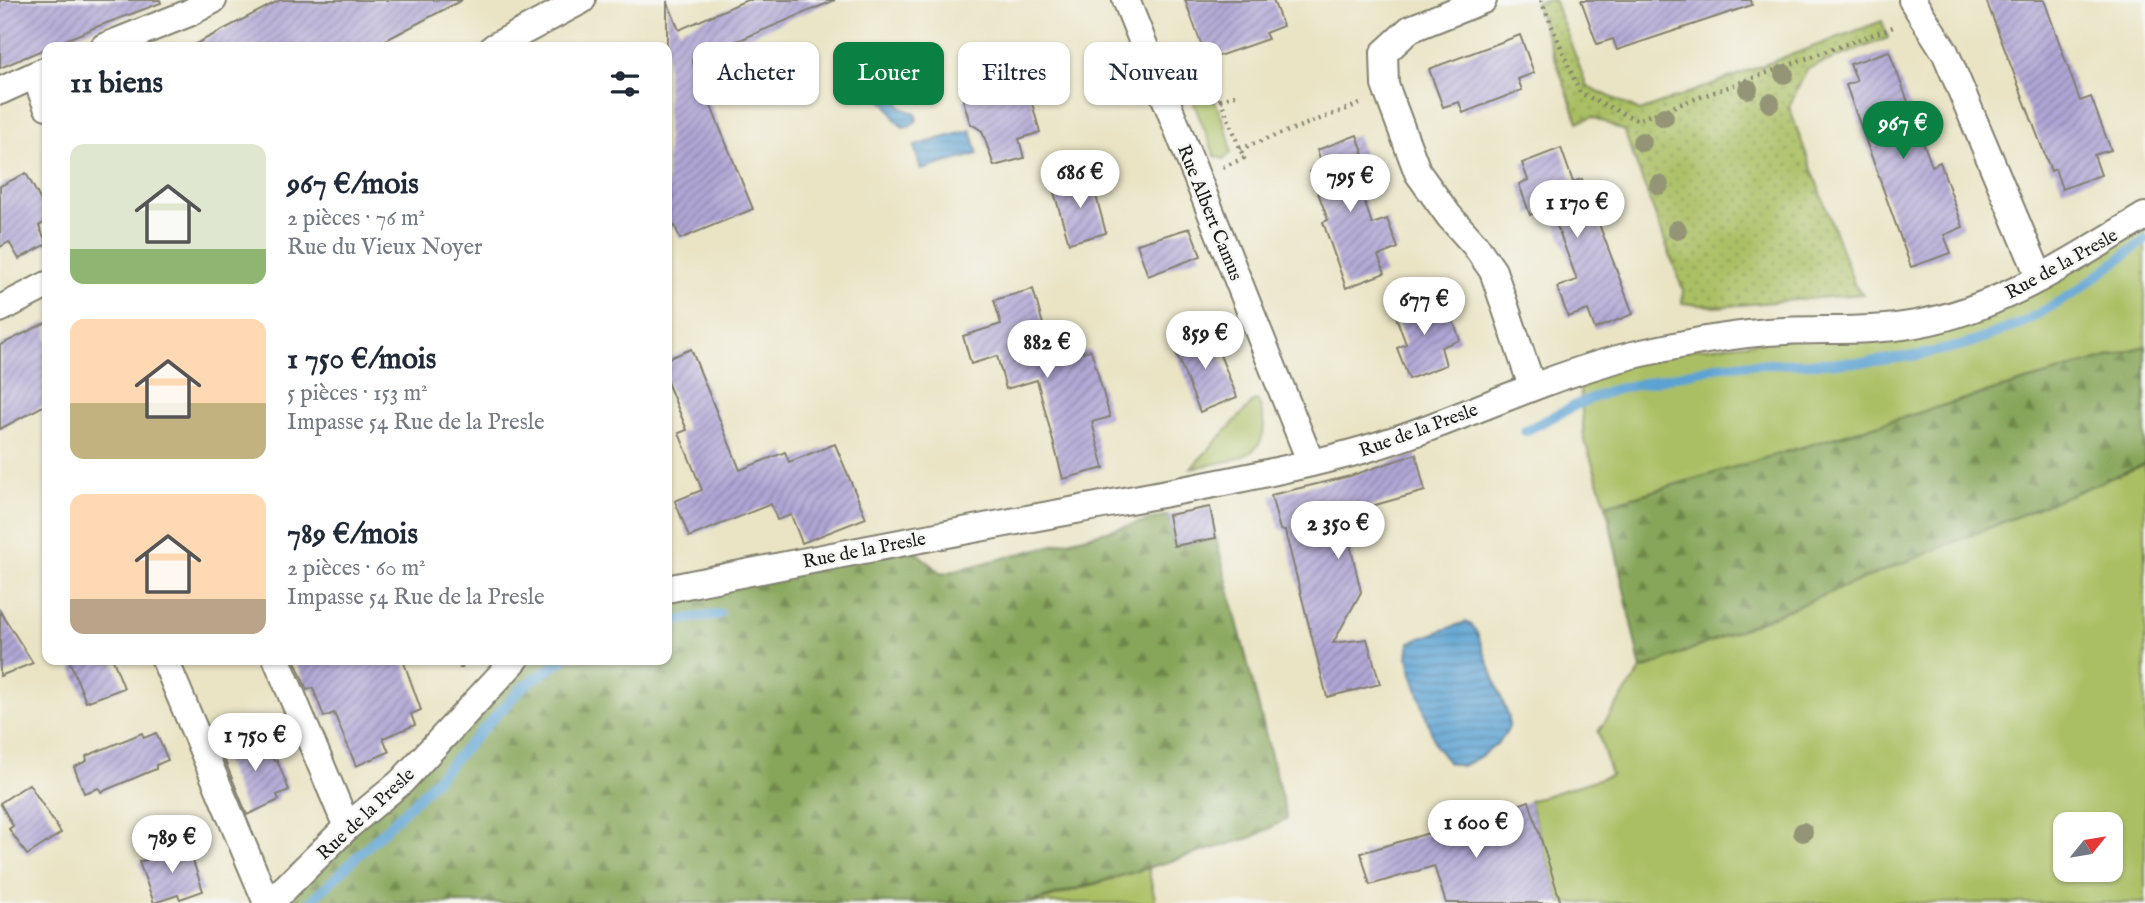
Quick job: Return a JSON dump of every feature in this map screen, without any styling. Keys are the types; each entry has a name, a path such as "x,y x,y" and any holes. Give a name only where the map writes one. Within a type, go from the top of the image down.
{"street":[{"path":"116,42 213,0"},
{"path":"503,42 582,0"},
{"name":"Rue Albert Camus","path":"1126,0 1311,463"},
{"path":"1483,0 1410,29 1384,53 1385,86 1418,173 1493,271 1532,386"},
{"path":"1918,8 1945,52 2040,278"},
{"path":"0,91 41,73"},
{"name":"Rue de la Presle","path":"672,588 870,547 1178,491 1353,453 1442,424 1532,386 1632,356 1704,341 1783,331 1860,331 1917,324 1962,313 2040,278 2145,216"},
{"path":"0,309 42,288"},
{"path":"167,665 268,903"},
{"path":"279,665 347,828"},
{"name":"Rue de la Presle","path":"268,903 347,828 401,782 510,665"}],"path":[{"path":"1541,0 1580,93 1637,120 1918,8"},
{"path":"1240,149 1388,93"},
{"path":"1197,178 1244,158 1221,101 1237,94"}],"green space":[{"path":"1554,0 1587,86 1640,111 1882,21 1888,38 1807,69 1789,107 1855,286 1863,294 1717,307 1682,303 1683,290 1624,131 1593,117 1578,122 1535,3"},
{"path":"1194,105 1216,105 1222,119 1231,153 1224,159 1215,156"},
{"path":"2145,216 2145,346 1606,505 1584,438 1579,371 1632,356 1917,324"},
{"path":"2145,346 2145,464 1641,670 1606,505"},
{"path":"1255,400 1258,401 1263,420 1263,435 1258,445 1236,459 1191,468"},
{"path":"2145,464 2145,903 1561,903 1529,801 1611,775 1598,732 1641,670"},
{"path":"1168,515 1174,546 1216,538 1287,819 1253,837 1028,903 270,903 510,665 672,665 672,588 903,541 942,574"},
{"path":"1148,868 1156,903 1028,903 1042,900"}],"water":[{"path":"900,105 916,114 917,120 909,127 904,127 897,122 888,106"},
{"path":"971,130 978,154 921,170 914,146"},
{"path":"1465,622 1472,625 1477,633 1509,718 1509,727 1501,739 1482,756 1461,766 1449,763 1436,747 1408,656 1410,642"}],"building":[{"path":"0,0 160,0 161,3 61,42 42,42 42,50 0,68"},
{"path":"280,0 462,0 382,42 200,42"},
{"path":"747,0 835,0 735,42 693,42 693,105 710,105 753,209 680,239 675,226 672,228 672,42 667,42 667,1 679,30"},
{"path":"1185,0 1273,0 1283,26 1265,33 1268,39 1222,55 1222,42 1200,42"},
{"path":"1581,0 1751,0 1752,5 1617,50 1613,39 1597,44"},
{"path":"1986,0 2044,0 2080,101 2091,97 2111,150 2094,155 2101,175 2062,189 2055,169 2051,171"},
{"path":"1520,35 1534,73 1518,79 1522,90 1463,113 1459,102 1443,107 1429,69"},
{"path":"1889,51 1932,166 1940,162 1963,227 1944,235 1951,253 1911,267 1846,85 1857,81 1850,64"},
{"path":"965,105 1032,105 1040,132 1019,139 1024,158 994,166 982,131 970,123"},
{"path":"1357,135 1368,167 1355,172 1372,224 1387,219 1398,248 1378,256 1385,273 1346,288 1323,222 1328,220 1310,171 1323,167 1317,150"},
{"path":"1561,148 1573,182 1582,179 1633,314 1595,329 1588,310 1568,317 1557,287 1577,280 1550,207 1530,215 1519,184 1528,180 1522,163"},
{"path":"26,173 42,203 42,224 39,226 42,247 19,259 9,242 0,247 0,186"},
{"path":"1091,177 1106,233 1069,243 1053,189"},
{"path":"1190,228 1201,256 1148,276 1137,244"},
{"path":"1033,289 1053,360 1091,350 1110,417 1092,422 1104,468 1063,479 1037,380 1006,389 997,356 971,364 963,336 1001,324 994,300"},
{"path":"1432,297 1440,316 1450,312 1460,340 1441,347 1446,365 1409,379 1397,348 1406,344 1394,311"},
{"path":"42,324 42,407 0,429 0,345"},
{"path":"1210,330 1237,397 1200,412 1173,345"},
{"path":"691,349 740,470 785,452 789,462 835,444 866,518 802,543 791,515 777,520 771,504 689,537 675,501 702,490 679,433 687,430 672,394 672,357"},
{"path":"1416,454 1425,491 1343,514 1361,592 1333,643 1367,639 1380,684 1327,697 1285,531 1280,530 1271,495 1350,476"},
{"path":"1210,507 1216,538 1174,546 1168,515"},
{"path":"0,611 33,663 0,676"},
{"path":"71,665 115,665 124,688 86,702"},
{"path":"297,665 405,665 421,710 411,714 415,725 383,738 389,752 356,766 334,713 324,717 313,688 307,690"},
{"path":"262,732 289,790 277,795 279,800 247,815 220,749"},
{"path":"142,733 144,738 156,733 168,760 156,765 156,769 101,792 99,788 84,793 74,767 87,761 86,756"},
{"path":"29,784 61,833 27,855 9,829 13,826 0,803"},
{"path":"1529,801 1561,903 1446,903 1434,866 1370,885 1361,853 1446,828 1447,830"},
{"path":"188,846 203,891 180,899 178,895 154,903 139,862"}],"waterway":[{"path":"1525,431 1580,403 1613,390 1725,365 1868,362 1920,355 1968,344 2024,322 2073,294 2145,240"},
{"path":"672,621 720,614"},
{"path":"309,903 419,797 524,686 556,665"}]}
